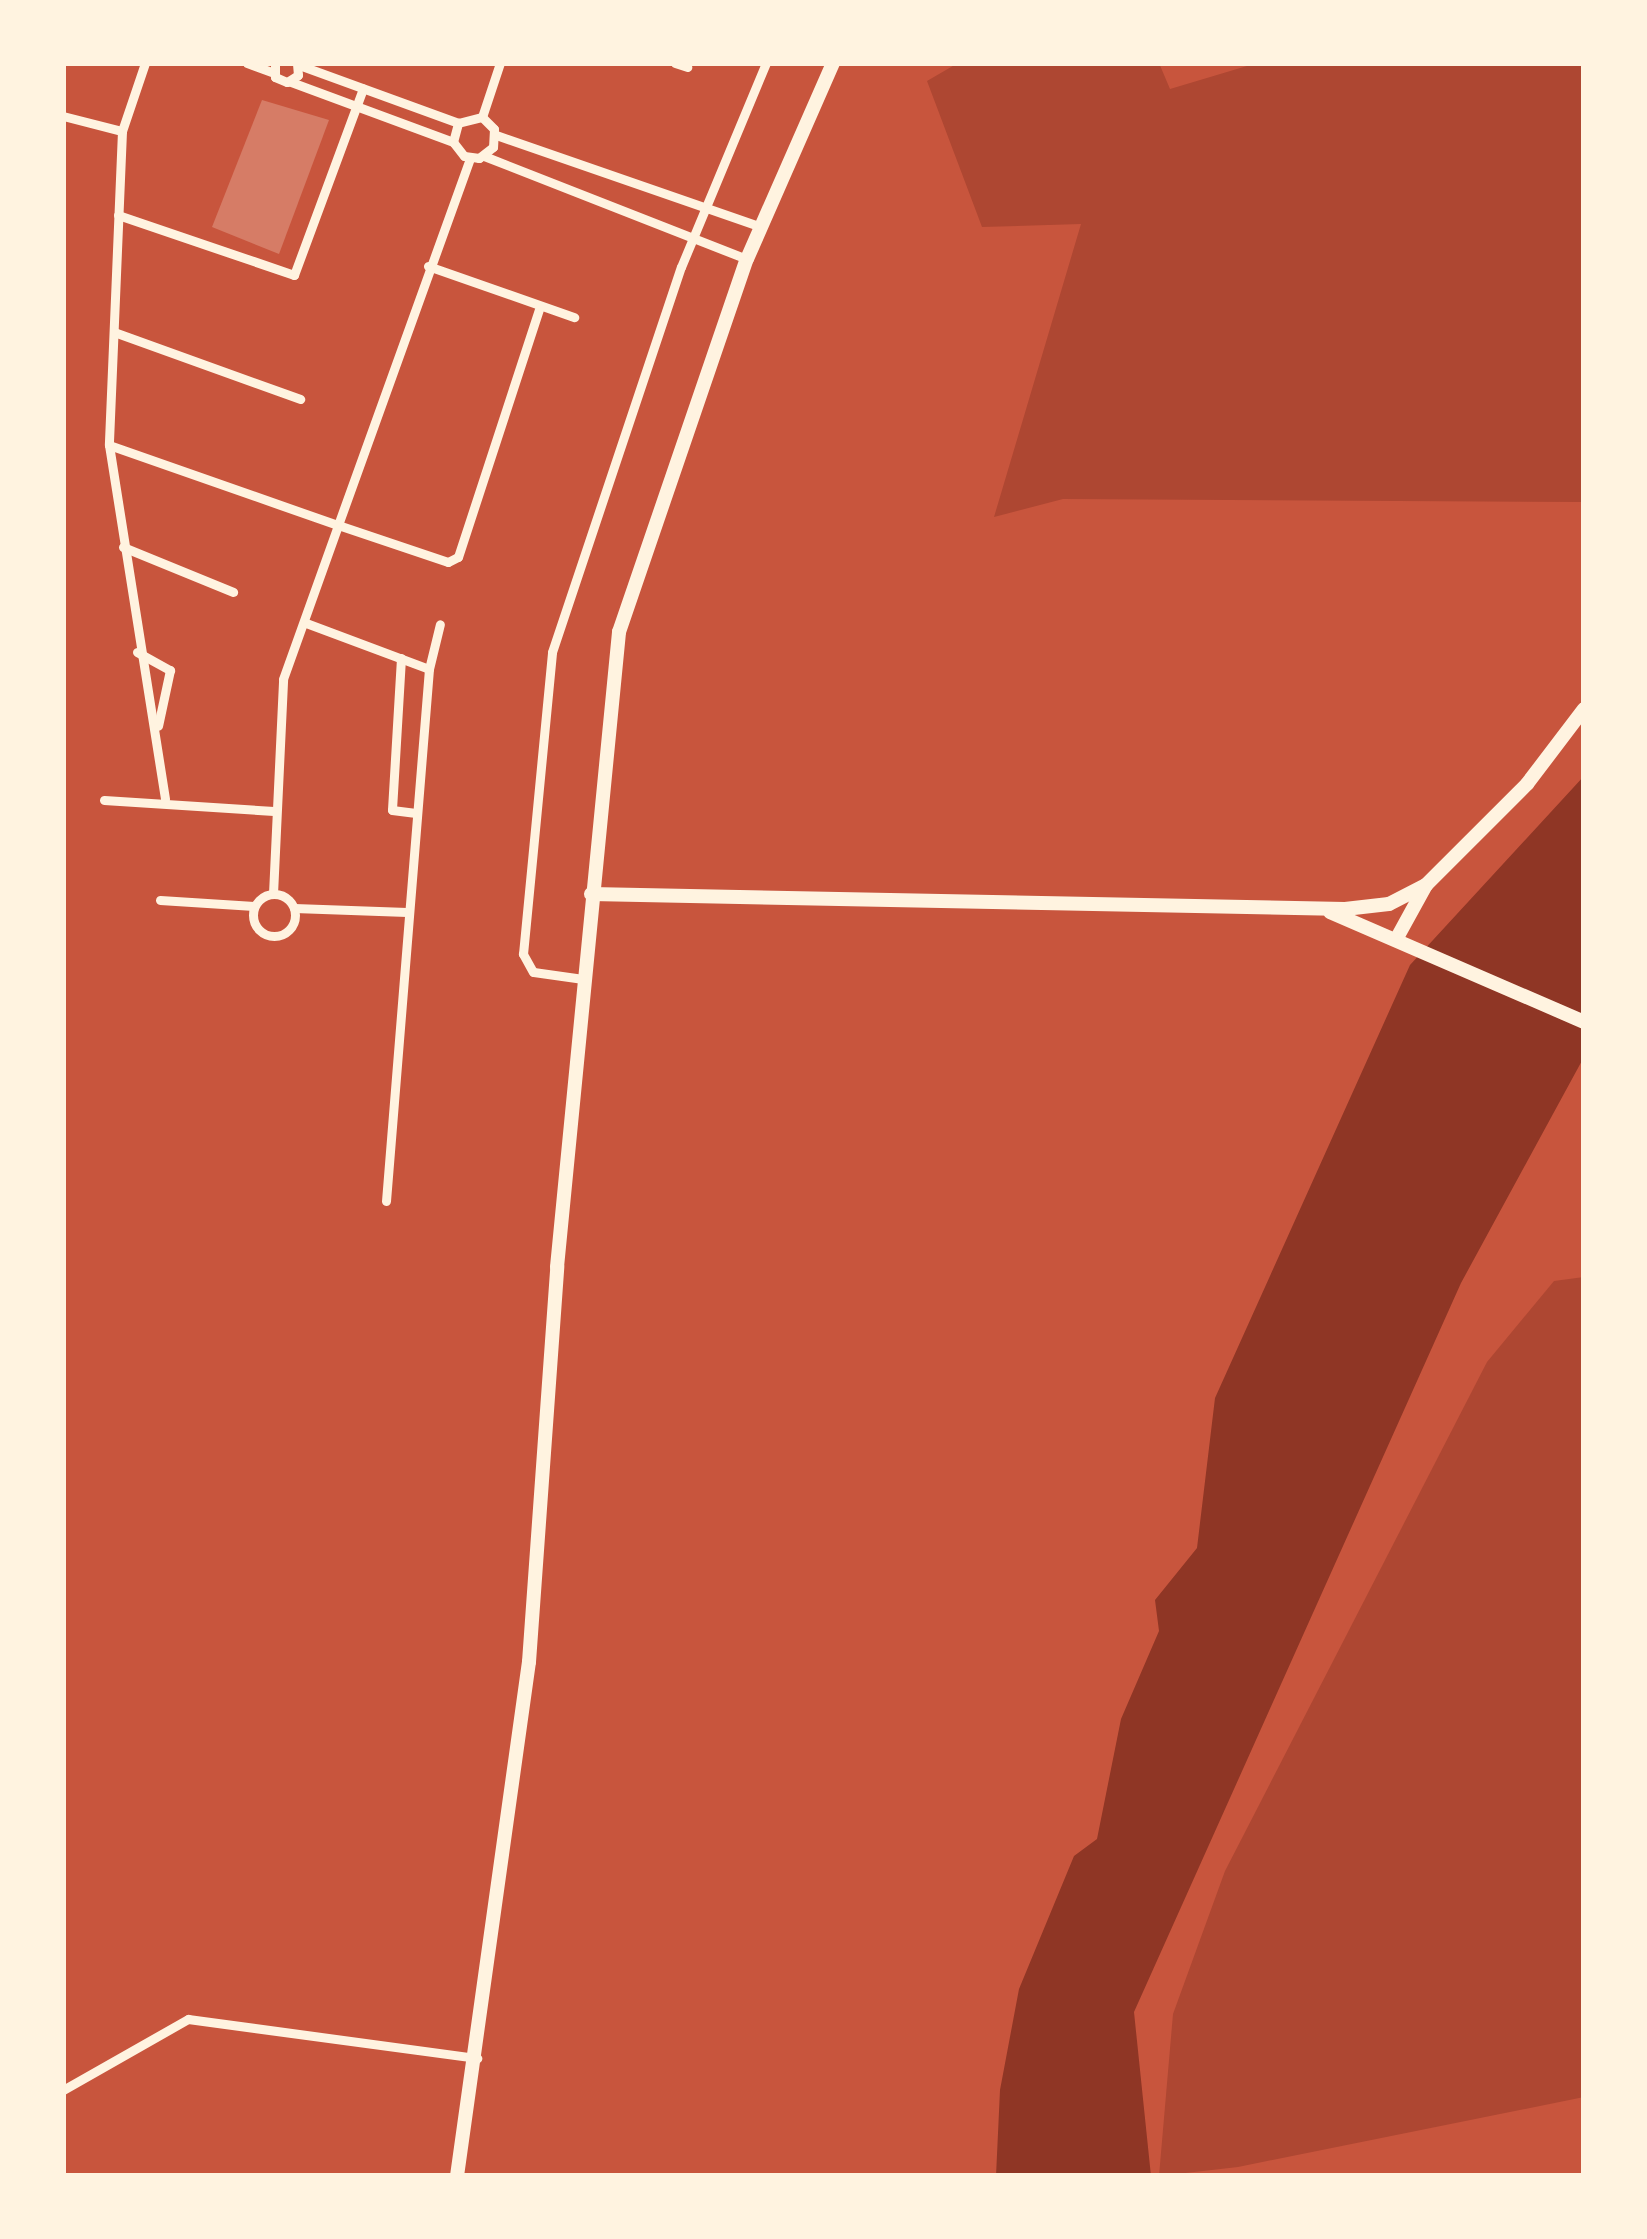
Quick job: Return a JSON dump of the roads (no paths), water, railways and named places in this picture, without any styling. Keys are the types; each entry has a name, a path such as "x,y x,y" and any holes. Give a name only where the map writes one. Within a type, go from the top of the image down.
{"main road":[{"path":"457,2176 477,2058 530,1649 583,979 620,632 747,259 833,63"},
{"path":"591,894 1380,907 1426,885 1527,784 1584,709"},
{"path":"1403,939 1426,885"},
{"path":"1312,906 1403,939 1584,1022"}],"street":[{"path":"145,63 122,131 109,446 137,652 156,732 165,799"},
{"path":"247,63 274,68 291,82 355,109 453,142 470,158"},
{"path":"482,117 500,63"},
{"path":"675,63 687,67"},
{"path":"583,979 533,972 523,954 552,652 694,236 766,63"},
{"path":"291,82 298,64 458,123 482,117"},
{"path":"118,214 294,275 363,88"},
{"path":"63,116 122,131"},
{"path":"482,117 496,135 762,227"},
{"path":"453,142 458,123"},
{"path":"484,156 496,135"},
{"path":"470,158 484,156 630,209 747,259"},
{"path":"274,894 283,680 470,158"},
{"path":"630,209 640,182"},
{"path":"428,266 574,317"},
{"path":"109,446 448,562 458,557 540,306"},
{"path":"114,332 300,400"},
{"path":"123,547 233,592"},
{"path":"306,622 428,669"},
{"path":"386,1202 428,669 440,624"},
{"path":"137,652 170,670 156,732"},
{"path":"401,658 392,810 416,813"},
{"path":"104,800 165,799 274,811"},
{"path":"160,900 254,906 274,894"},
{"path":"274,894 294,908 407,912"},
{"path":"254,906 254,926 272,937 291,928 294,908"},
{"path":"63,2090 188,2019 477,2058"}]}
